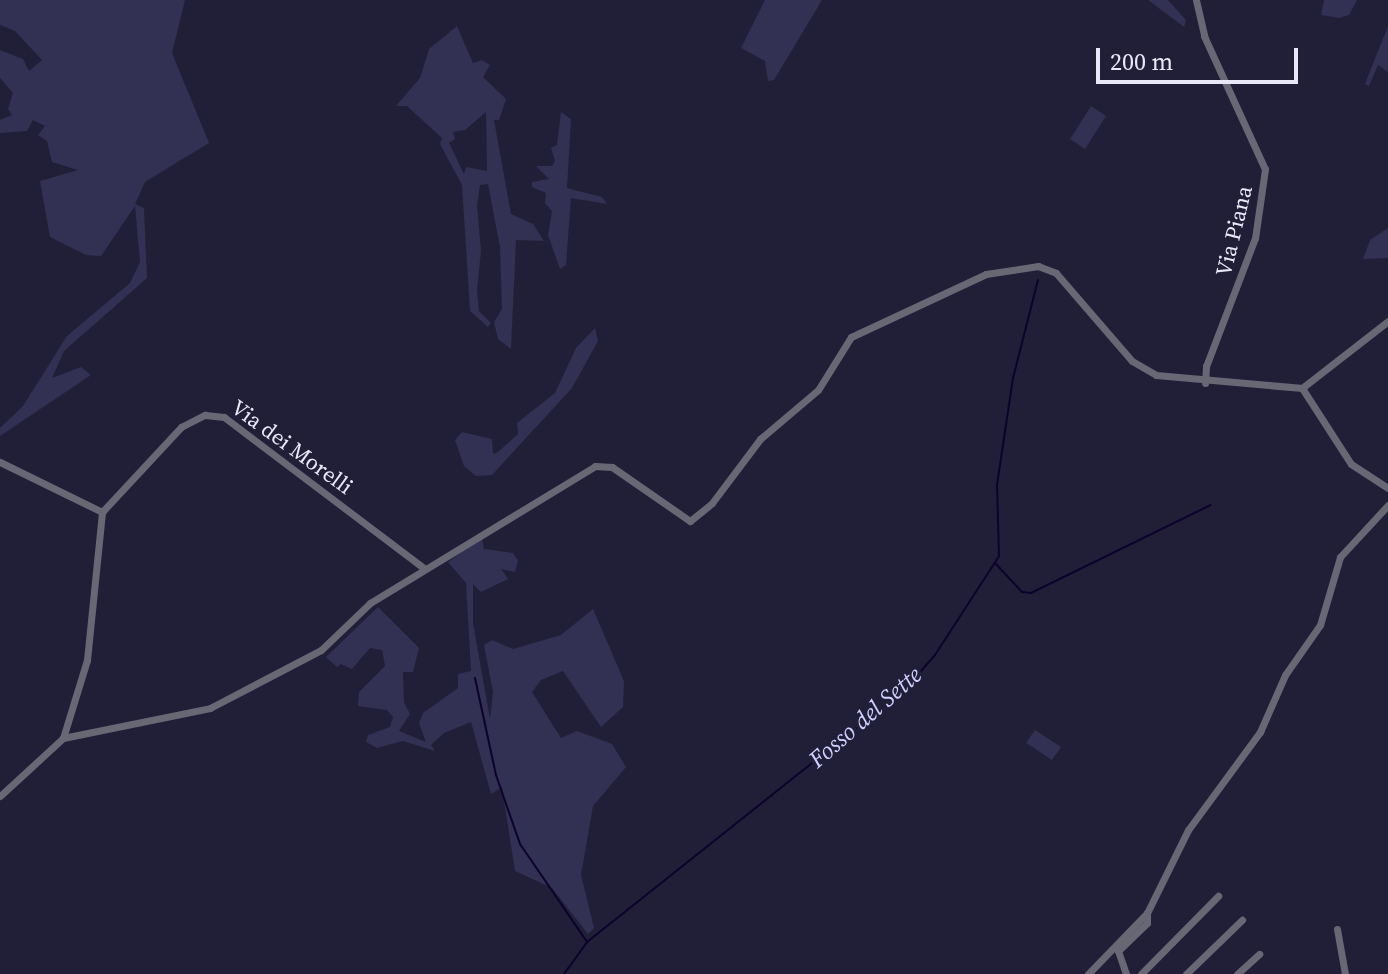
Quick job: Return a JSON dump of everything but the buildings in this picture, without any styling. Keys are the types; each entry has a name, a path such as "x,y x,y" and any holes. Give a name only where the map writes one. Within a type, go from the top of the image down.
{"street":[{"name":"Via Piana","path":"1196,0 1204,36 1265,169 1255,238 1206,366 1205,383"},
{"path":"63,738 210,708 321,650 370,603 595,466 612,467 690,521 712,503 760,439 818,390 851,337 986,274 1038,266 1050,270 1076,291 1132,361 1156,375 1205,383 1302,388 1388,321"},
{"path":"1302,388 1351,464 1388,488"},
{"name":"Via dei Morelli","path":"102,512 181,427 214,413 424,568"},
{"path":"0,462 102,512 87,660 63,738 0,796"},
{"path":"1088,974 1147,913 1188,830 1260,732 1285,675 1320,625 1340,557 1388,505"},
{"path":"1141,974 1218,896"},
{"path":"1126,974 1118,951 1147,923 1147,913"},
{"path":"1186,974 1242,920"},
{"path":"1337,929 1345,974"},
{"path":"1237,974 1259,954"}],"shaded area":[{"path":"0,0 185,0 172,53 209,143 145,182 135,204 144,208 147,278 64,351 52,378 81,367 91,375 0,436 0,428 23,406 67,336 130,283 140,262 135,206 101,256 86,255 50,237 40,181 78,170 52,162 47,141 38,135 45,126 33,120 27,131 0,133 0,120 12,115 8,109 13,93 0,78 0,50 23,59 29,71 42,60 15,31 0,25"},
{"path":"765,0 822,0 774,80 768,81 765,61 741,48"},
{"path":"1148,0 1168,0 1186,20 1184,27"},
{"path":"1324,0 1357,0 1349,15 1339,18 1321,15"},
{"path":"457,26 473,63 482,60 490,65 483,77 506,99 499,120 494,120 511,214 533,224 544,241 516,240 511,349 498,339 494,322 502,309 500,247 488,184 480,185 477,205 481,251 477,290 479,311 491,323 488,327 470,311 462,185 440,144 442,138 407,106 396,106 420,78 429,49","holes":["486,112 487,171 466,167 464,174 449,143 455,139 453,132 465,130"]},
{"path":"1388,26 1388,72 1378,65 1369,86 1365,84"},
{"path":"1091,106 1106,116 1085,149 1070,139"},
{"path":"561,112 571,119 567,188 602,197 607,204 571,198 566,265 560,269 548,235 552,211 545,203 546,193 532,187 532,182 549,179 536,166 552,166 555,161 551,148 557,145"},
{"path":"1388,228 1388,258 1363,259 1370,240"},
{"path":"595,328 598,341 572,388 492,475 476,476 464,466 455,440 462,432 492,439 493,454 498,452 518,434 517,423 555,393 576,348"},
{"path":"482,537 484,549 513,553 518,561 515,572 501,569 508,579 481,592 473,584 473,623 490,719 493,692 484,645 492,640 513,649 561,635 593,609 624,681 623,707 601,727 563,671 541,680 532,692 561,738 577,731 612,744 626,767 593,806 581,875 594,928 588,934 552,888 515,871 502,787 491,794 471,722 444,733 431,745 435,751 403,741 377,748 366,742 368,735 390,727 393,717 387,710 358,706 359,692 385,666 382,650 370,648 352,669 341,664 337,667 326,657 378,607 419,648 413,672 403,672 404,702 410,714 399,731 426,742 419,723 423,713 458,688 458,674 471,671 466,583 448,562"},
{"path":"1035,730 1061,747 1052,760 1026,743"}],"waterway":[{"name":"Fosso del Sette","path":"564,974 587,942 905,689 935,655 999,556 997,485 1013,378 1038,280"},
{"path":"995,563 1022,592 1031,593 1211,505"},
{"path":"475,678 496,775 520,844 587,942"}]}
